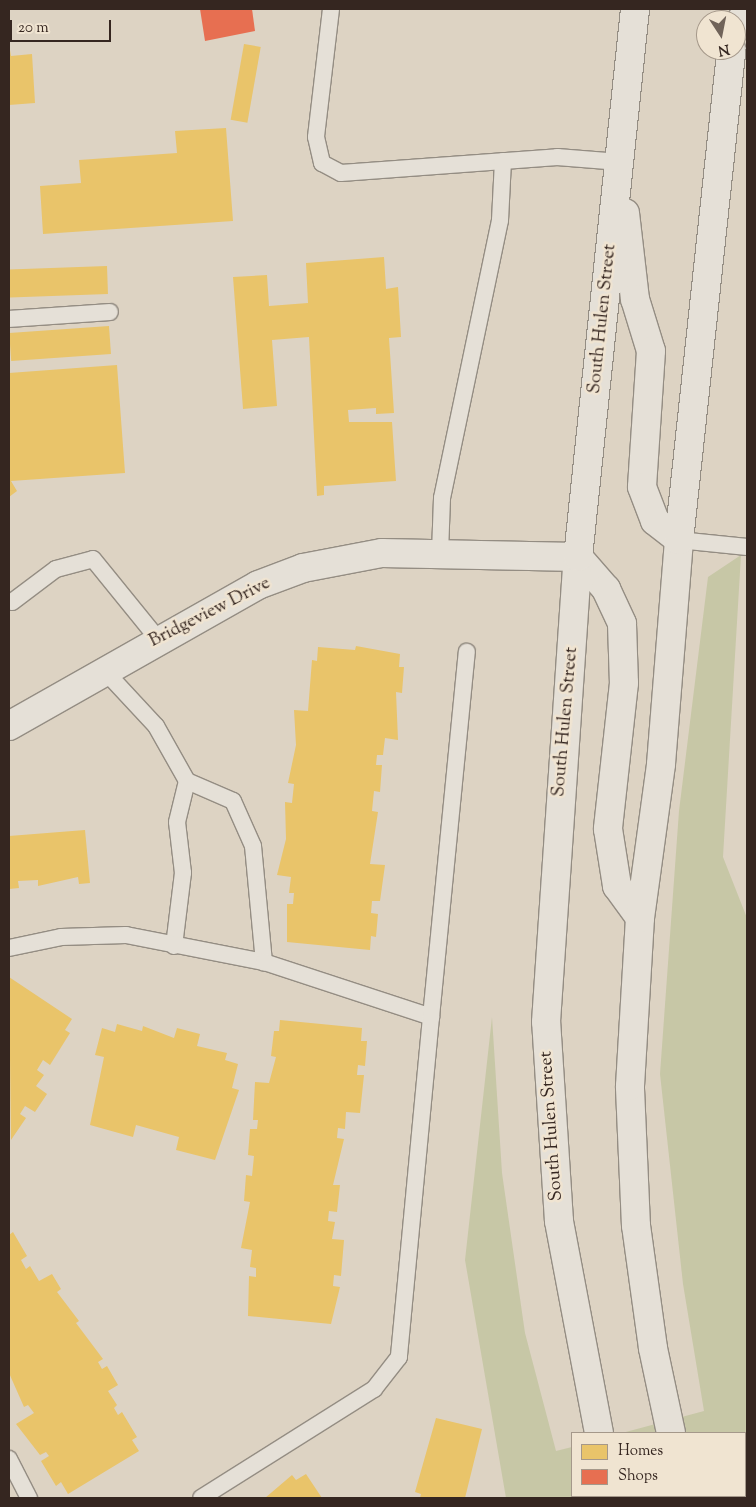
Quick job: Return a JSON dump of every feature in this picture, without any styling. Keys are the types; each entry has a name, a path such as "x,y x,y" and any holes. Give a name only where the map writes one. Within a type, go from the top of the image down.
{"main road":[{"name":"South Hulen Street","path":"599,1432 559,1221 546,1022 578,558 635,9"},
{"path":"669,1427 645,1297 632,1162 630,1086 640,918 662,764 679,540 729,60"},
{"path":"620,162 635,299 651,352 642,487 655,521 679,540"},
{"name":"Bridgeview Drive","path":"9,726 103,669 258,585 303,568 382,553 578,558"},
{"path":"578,558 606,589 622,624 624,682 608,829 617,886 640,918"}],"lane":[{"path":"331,9 316,137 322,163 341,172 557,157 620,162"},
{"path":"440,553 442,498 500,220 503,161"},
{"path":"9,319 110,312"},
{"path":"679,540 747,547"},
{"path":"12,602 56,569 93,559 158,639"},
{"path":"201,1498 374,1389 399,1357 466,652"},
{"path":"103,669 156,726 187,781 233,801 252,846 264,962"},
{"path":"174,946 183,874 177,822 187,781"},
{"path":"9,948 61,938 126,935 174,946 264,962 431,1017"},
{"path":"9,1459 29,1498"}],"green space":[{"path":"741,555 723,857 747,918 747,1498 506,1498 465,1260 492,1017 502,1173 525,1333 556,1451 571,1447 571,1497 746,1497 746,1432 626,1432 704,1411 683,1284 660,1074 679,811 708,577"}],"building: Homes":[{"path":"9,44 11,56 32,54 35,103 9,105"},
{"path":"244,44 261,47 247,123 231,120"},
{"path":"226,128 233,221 43,234 40,186 81,183 79,160 177,153 175,131"},
{"path":"384,257 386,289 398,287 401,337 389,338 394,413 376,414 376,408 348,410 349,422 392,422 396,481 324,486 324,495 317,496 309,337 272,340 277,406 243,409 233,277 267,275 269,306 308,303 306,263"},
{"path":"107,266 108,294 10,297 9,269"},
{"path":"109,326 111,354 11,361 9,333"},
{"path":"117,365 125,473 11,481 17,491 9,497 9,373"},
{"path":"356,646 400,654 399,667 404,667 402,693 396,692 398,740 385,738 383,755 377,755 376,765 382,765 380,792 374,791 372,811 378,812 370,864 385,865 380,901 372,901 371,913 378,914 376,937 371,936 370,950 287,942 287,904 293,904 294,893 289,893 291,877 277,875 286,839 285,802 292,803 294,784 288,783 296,745 294,710 308,711 312,660 317,661 318,647 355,650"},
{"path":"85,830 90,883 79,884 78,877 38,886 38,880 18,881 19,888 9,889 9,836"},
{"path":"9,977 72,1019 65,1030 70,1033 50,1065 43,1060 37,1070 44,1075 36,1086 47,1094 35,1112 25,1106 20,1114 26,1118 11,1140"},
{"path":"280,1020 362,1028 361,1041 367,1041 365,1066 358,1065 357,1075 364,1075 360,1113 346,1112 345,1129 338,1128 337,1138 344,1139 333,1185 340,1185 337,1212 329,1211 328,1221 335,1222 332,1239 344,1240 341,1276 334,1275 333,1286 340,1287 331,1324 248,1316 249,1276 256,1277 256,1268 250,1267 252,1250 241,1248 250,1202 244,1201 246,1175 252,1176 254,1156 248,1155 250,1129 257,1129 258,1120 253,1120 255,1082 269,1083 276,1057 271,1056 274,1031 279,1031"},
{"path":"117,1024 142,1031 143,1026 174,1038 177,1028 200,1034 197,1046 227,1053 225,1060 238,1064 232,1088 239,1090 215,1160 176,1150 179,1137 136,1125 133,1137 90,1125 104,1057 95,1055 102,1028 115,1032"},
{"path":"13,1232 27,1256 21,1260 26,1269 30,1266 39,1281 52,1274 61,1289 57,1292 79,1321 76,1323 103,1359 98,1362 102,1369 107,1366 118,1385 108,1391 117,1405 114,1408 118,1415 122,1412 137,1437 132,1440 139,1451 68,1494 61,1482 56,1486 41,1461 49,1456 46,1452 40,1455 16,1424 34,1413 28,1405 24,1407 9,1373 9,1235"},
{"path":"436,1418 482,1429 465,1498 420,1498 421,1494 415,1492"},
{"path":"306,1474 322,1498 265,1498 292,1475 296,1480"}],"building: Shops":[{"path":"200,9 252,9 255,31 205,41"}]}
